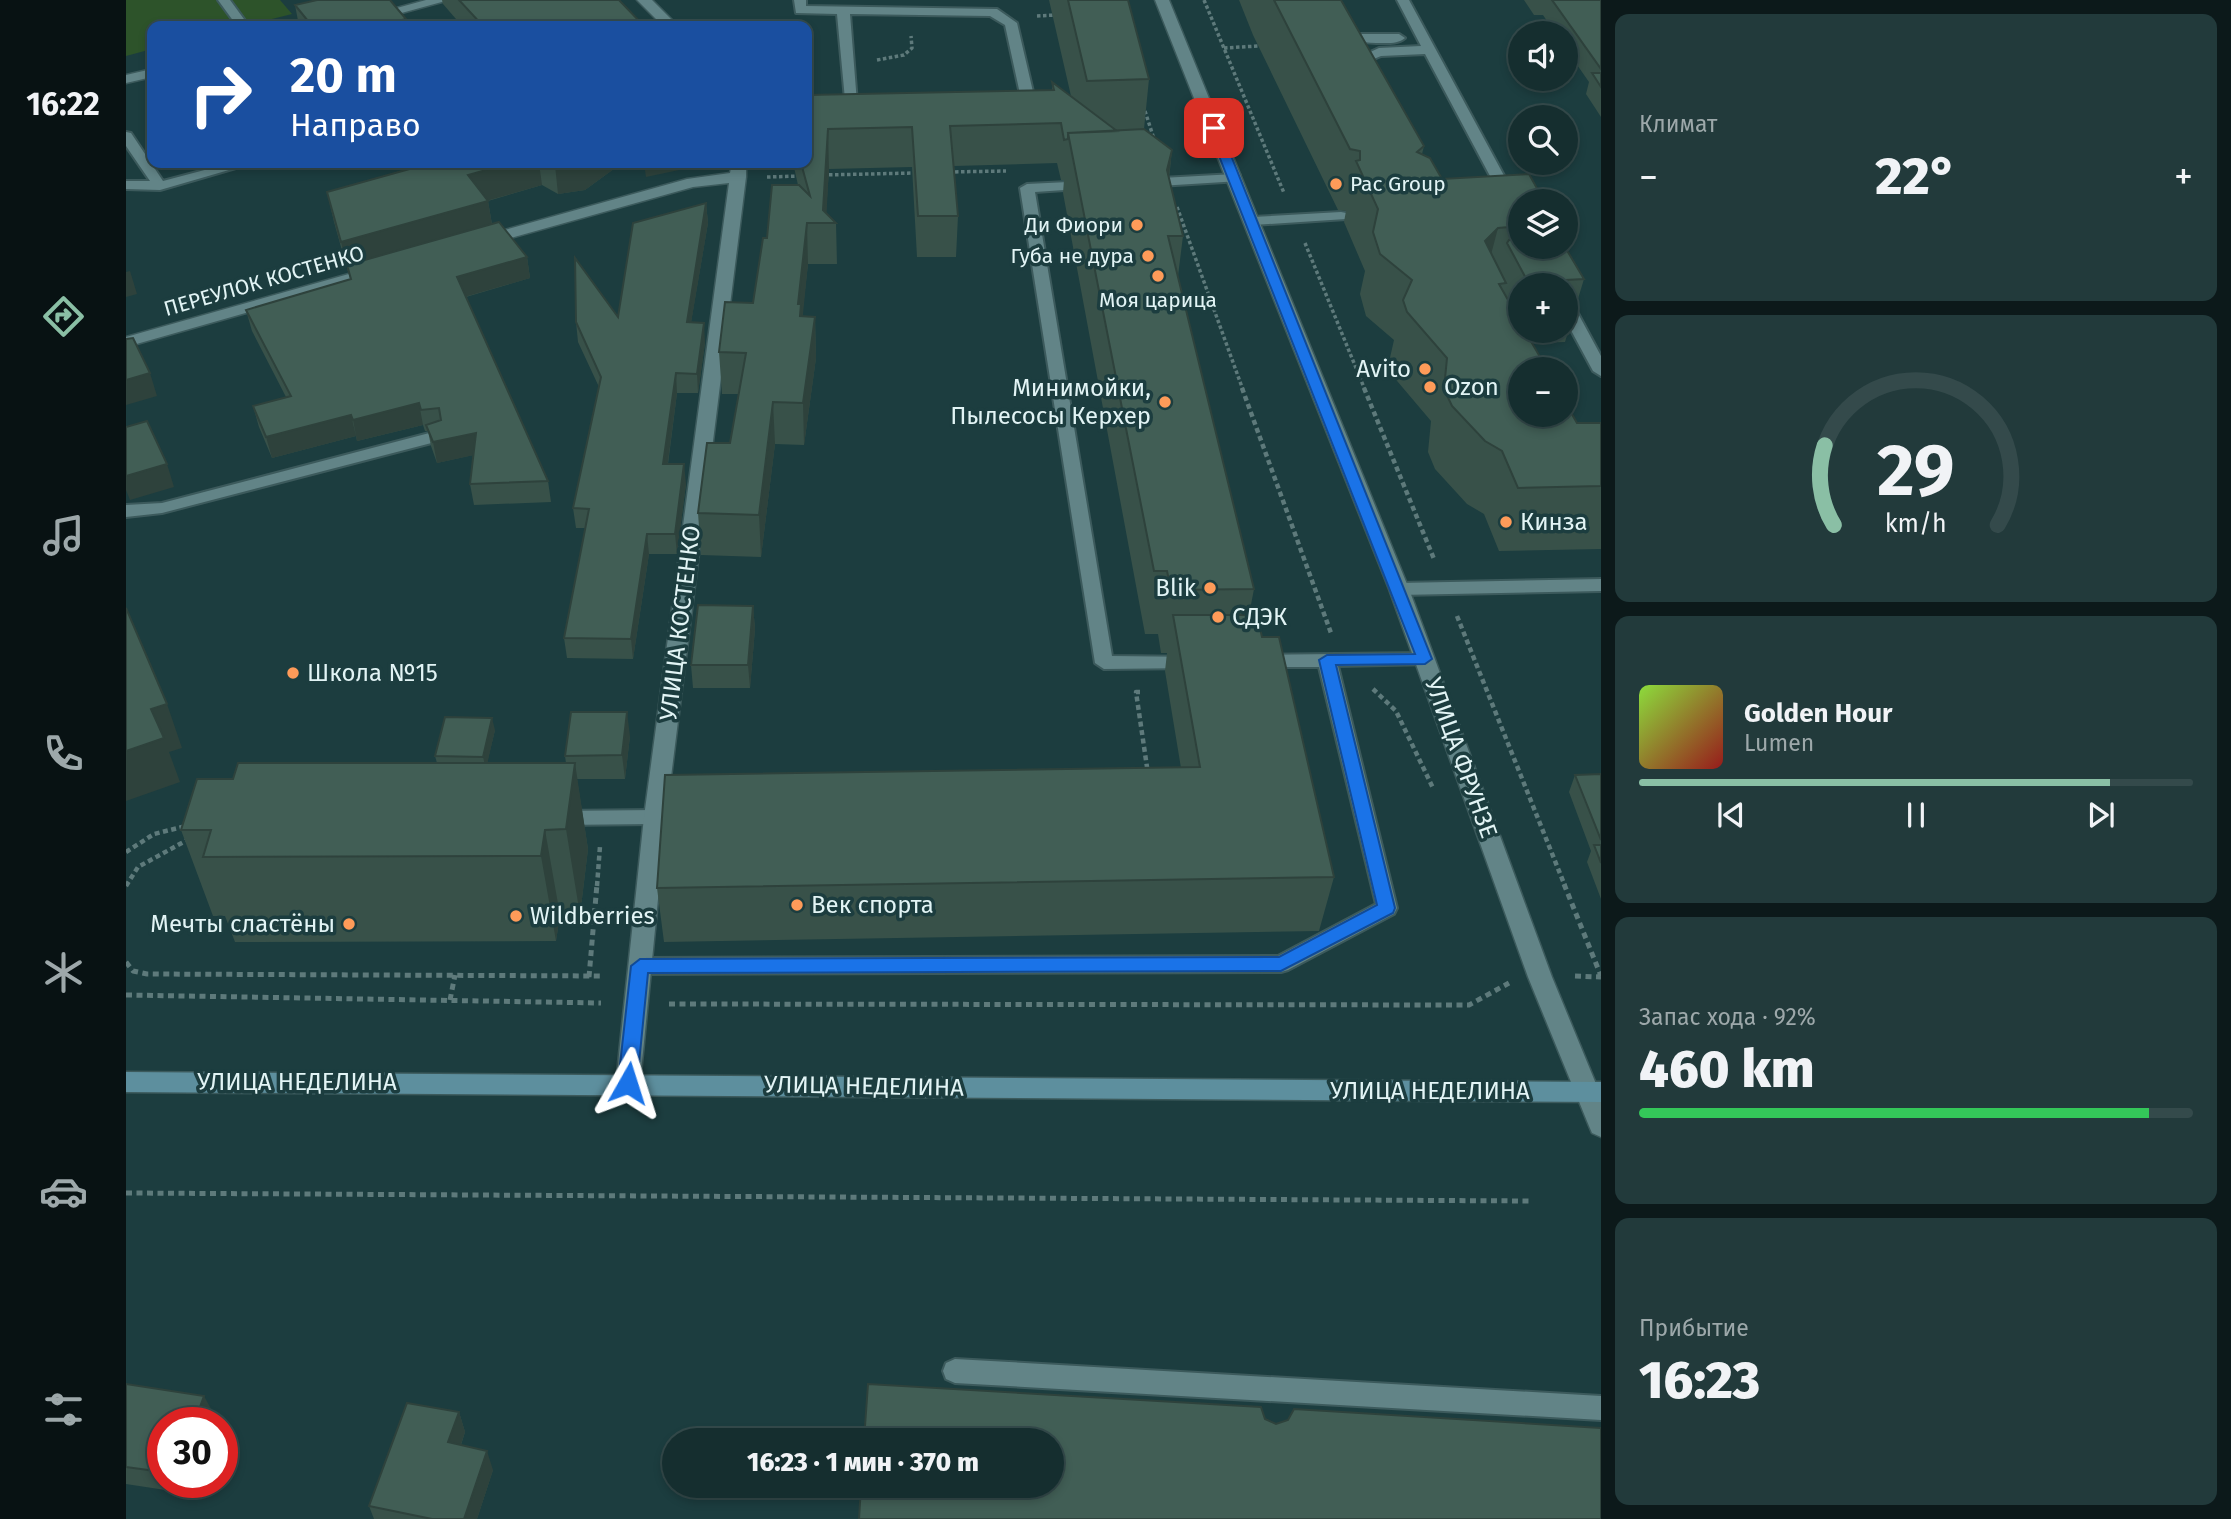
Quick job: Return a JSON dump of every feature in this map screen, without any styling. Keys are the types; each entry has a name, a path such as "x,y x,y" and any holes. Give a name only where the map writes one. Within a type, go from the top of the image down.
{"main road":[{"name":"УЛИЦА НЕДЕЛИНА","path":"126,1082 628,1083 1593,1092"}],"street":[{"path":"358,21 442,0"},
{"path":"644,0 666,21"},
{"name":"УЛИЦА ФРУНЗЕ","path":"1161,0 1236,178 1399,589 1540,976 1593,1092 1601,1126"},
{"path":"126,79 147,74"},
{"path":"468,245 739,170"},
{"name":"УЛИЦА КОСТЕНКО","path":"628,1083 655,817 739,170"},
{"name":"ПЕРЕУЛОК КОСТЕНКО","path":"126,342 389,268"}],"lane":[{"path":"224,0 239,21"},
{"path":"800,0 800,10 993,12 1011,23 1027,96 1016,104 1002,104"},
{"path":"1327,0 1341,31 1363,40 1426,43"},
{"path":"1403,0 1508,209"},
{"path":"843,11 847,62 845,108 878,107"},
{"path":"1375,83 1362,59 1379,52 1426,43"},
{"path":"126,136 147,167"},
{"path":"148,168 160,186"},
{"path":"126,185 160,186 227,168"},
{"path":"1129,183 1236,178"},
{"path":"1104,185 1027,188 1104,663 1216,661"},
{"path":"1252,221 1341,216"},
{"path":"1578,328 1601,371"},
{"path":"126,511 162,508 437,436"},
{"path":"1399,589 1601,585"},
{"path":"1243,661 1425,659"},
{"path":"639,971 1281,964 1387,908 1334,660"},
{"path":"533,818 655,817"},
{"path":"955,1371 1247,1390 1601,1408"},
{"path":"1247,1390 1249,1416"}],"path":[{"path":"126,995 636,1004 1469,1005 1522,976 1601,976 1446,589 1204,0"},
{"path":"847,62 891,59 908,53 912,48 907,11"},
{"path":"1002,17 1063,15"},
{"path":"1224,48 1258,46"},
{"path":"1143,105 1334,660 1396,711 1438,799"},
{"path":"739,170 804,176"},
{"path":"943,172 1013,171"},
{"path":"818,175 916,173"},
{"path":"1149,775 1136,692 1150,692"},
{"path":"589,977 602,817"},
{"path":"126,852 154,834 191,825"},
{"path":"126,886 138,867 195,836"},
{"path":"126,962 133,971 147,974 589,977 639,971"},
{"path":"450,1000 455,975"},
{"path":"126,1193 1531,1201"}],"green space":[{"path":"126,0 280,0 292,14 264,21 147,21 147,50 126,56"}],"building":[{"path":"317,0 390,0 406,19 308,21 295,5"},
{"path":"459,0 619,0 639,21 478,21"},
{"path":"1068,0 1128,0 1149,79 1087,81"},
{"path":"1274,0 1341,0 1424,146 1417,152 1430,158 1442,179 1530,175 1537,189 1508,189 1508,227 1498,228 1485,241 1506,283 1499,284 1508,300 1508,343 1532,343 1540,357 1508,357 1508,427 1578,427 1578,423 1601,423 1601,486 1518,488 1502,451 1485,441 1452,406 1444,389 1447,358 1407,312 1403,300 1412,280 1380,254 1373,232 1378,209 1356,161 1360,160 1360,151 1350,149"},
{"path":"1552,0 1601,0 1601,69 1578,37 1578,21 1567,21"},
{"path":"1592,73 1601,73 1601,87"},
{"path":"1052,82 1117,131 1068,133 1068,139 1064,140 1061,123 950,126 958,216 918,216 912,127 828,129 823,210 836,223 807,223 798,304 801,304 800,316 815,317 803,403 773,402 759,515 698,513 707,443 730,443 746,353 719,352 725,302 753,303 763,238 767,238 772,185 799,185 810,196 802,168 812,168 812,95 1054,90"},
{"path":"1144,129 1172,150 1167,170 1183,236 1168,236 1254,589 1171,590 1167,571 1154,571 1068,133"},
{"path":"413,168 493,168 468,175 488,201 341,242 327,192"},
{"path":"706,203 687,322 704,323 697,374 676,373 663,464 684,464 675,534 647,534 631,639 564,638 589,509 573,508 601,377 576,322 575,258 618,317 633,223"},
{"path":"499,222 527,257 457,277 548,481 470,484 476,433 433,442 426,425 441,420 439,408 421,410 419,403 353,420 351,415 266,437 253,406 291,396 246,310 351,279 347,265"},
{"path":"1516,259 1572,259 1584,279 1578,279 1578,273 1523,273"},
{"path":"133,338 150,373 126,380 126,339"},
{"path":"147,421 167,464 126,476 126,427"},
{"path":"698,605 753,606 748,665 691,665"},
{"path":"126,608 167,704 151,709 164,738 126,751"},
{"path":"1173,615 1257,615 1262,637 1279,637 1334,877 657,888 665,775 1200,767"},
{"path":"571,712 627,712 622,755 565,756"},
{"path":"445,717 492,718 483,757 435,756"},
{"path":"238,763 575,763 566,829 545,830 541,856 203,857 211,830 181,830 197,779 233,779"},
{"path":"1601,774 1601,840 1575,775"},
{"path":"1594,845 1601,845 1601,863"},
{"path":"126,1384 204,1396 200,1407 147,1407 147,1470 126,1467"},
{"path":"868,1384 1261,1407 1265,1419 1276,1424 1288,1420 1294,1409 1601,1428 1601,1519 859,1519 860,1498 1064,1498 1064,1428 865,1428"},
{"path":"407,1403 459,1412 448,1442 487,1451 464,1519 432,1519 369,1506"}],"place":[{"name":"Pac Group","path":"1336,184"},
{"name":"Ди Фиори","path":"1137,225"},
{"name":"Губа не дура","path":"1148,256"},
{"name":"Моя царица","path":"1158,276"},
{"name":"Avito","path":"1425,369"},
{"name":"Ozon","path":"1430,387"},
{"name":"Минимойки, Пылесосы Керхер","path":"1165,402"},
{"name":"Кинза","path":"1506,522"},
{"name":"Blik","path":"1210,588"},
{"name":"СДЭК","path":"1218,617"},
{"name":"Школа №15","path":"293,673"},
{"name":"Век спорта","path":"797,905"},
{"name":"Wildberries","path":"516,916"},
{"name":"Мечты сластёны","path":"349,924"}],"route":[{"path":"628,1083 640,966 1281,964 1387,908 1327,660 1425,659 1214,128"}]}
